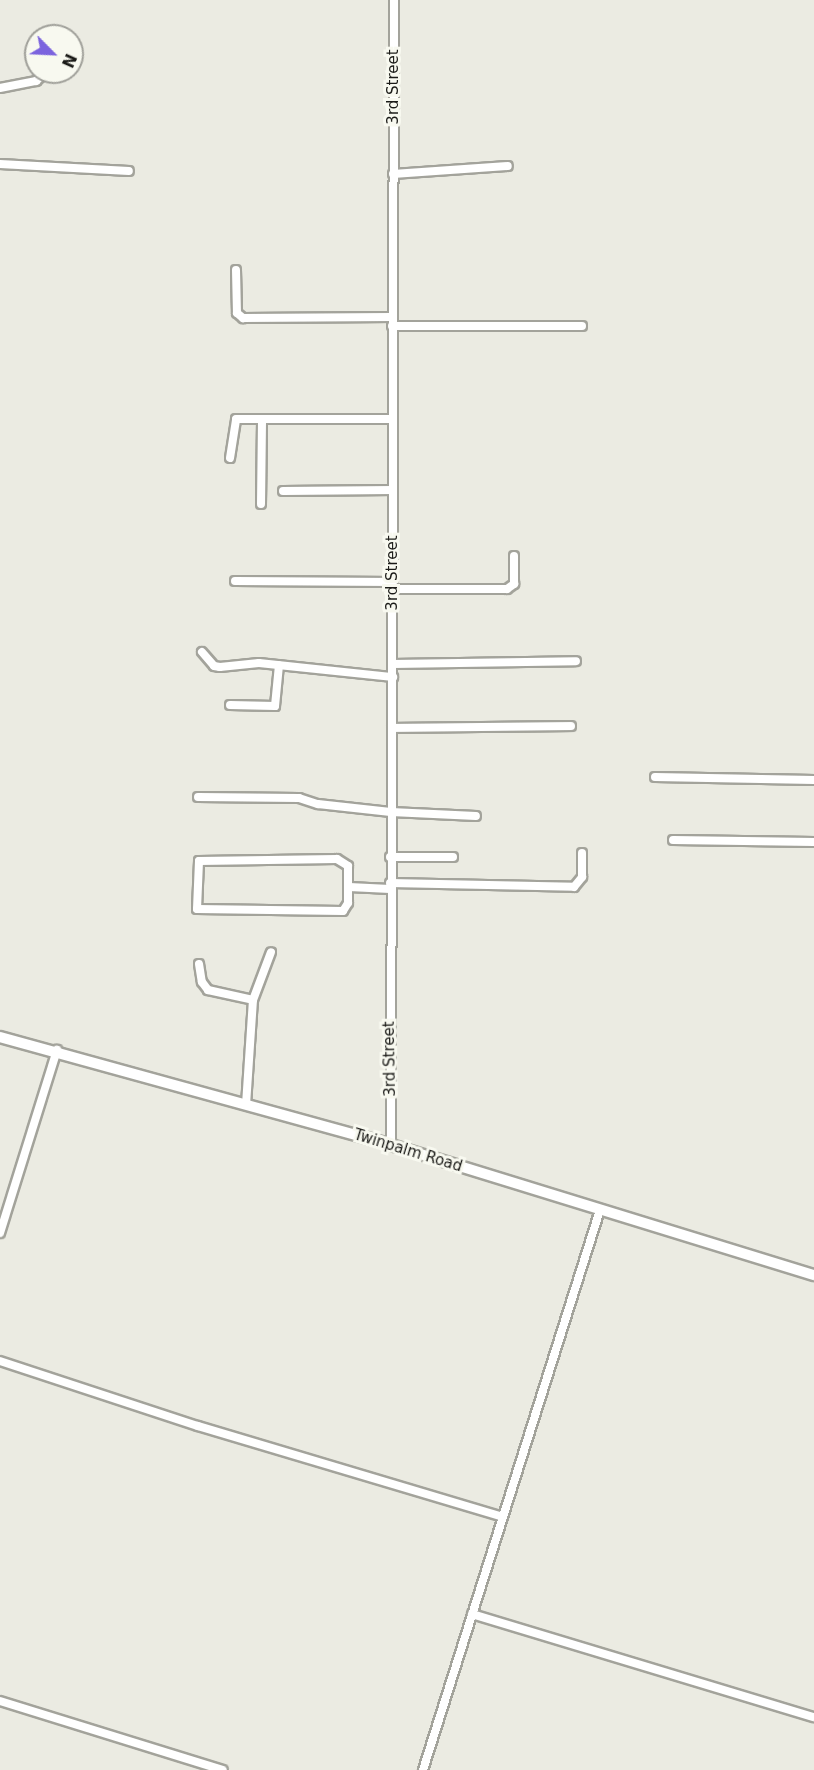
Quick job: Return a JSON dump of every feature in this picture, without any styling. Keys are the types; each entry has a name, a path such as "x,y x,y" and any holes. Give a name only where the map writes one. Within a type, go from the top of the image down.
{"main road":[{"name":"Twinpalm Road","path":"0,1036 57,1050 391,1145 814,1275"}],"street":[{"name":"3rd Street","path":"391,1145 394,0"},
{"path":"0,88 24,83"},
{"path":"0,164 129,171"},
{"path":"393,174 508,166"},
{"path":"236,270 237,313 243,318 582,326"},
{"path":"230,458 234,420 393,420"},
{"path":"261,504 262,420"},
{"path":"283,490 393,490"},
{"path":"235,581 507,589 514,584 514,556"},
{"path":"202,652 214,666 220,667 279,666 393,677"},
{"path":"393,664 576,661"},
{"path":"230,705 275,706 279,666"},
{"path":"392,728 571,726"},
{"path":"655,777 814,780"},
{"path":"198,797 299,798 318,804 391,812 476,816"},
{"path":"673,840 814,842"},
{"path":"349,887 574,887 582,877 582,853"},
{"path":"390,857 453,856"},
{"path":"203,860 343,860 348,866 349,887 343,910 200,911 195,904 196,864 203,860"},
{"path":"246,1105 253,1000 271,952"},
{"path":"199,964 202,982 208,990 253,1000"},
{"path":"0,1233 57,1050"},
{"path":"423,1770 600,1210"},
{"path":"0,1361 198,1426 503,1517"},
{"path":"472,1614 814,1717"},
{"path":"0,1701 223,1770"}]}
